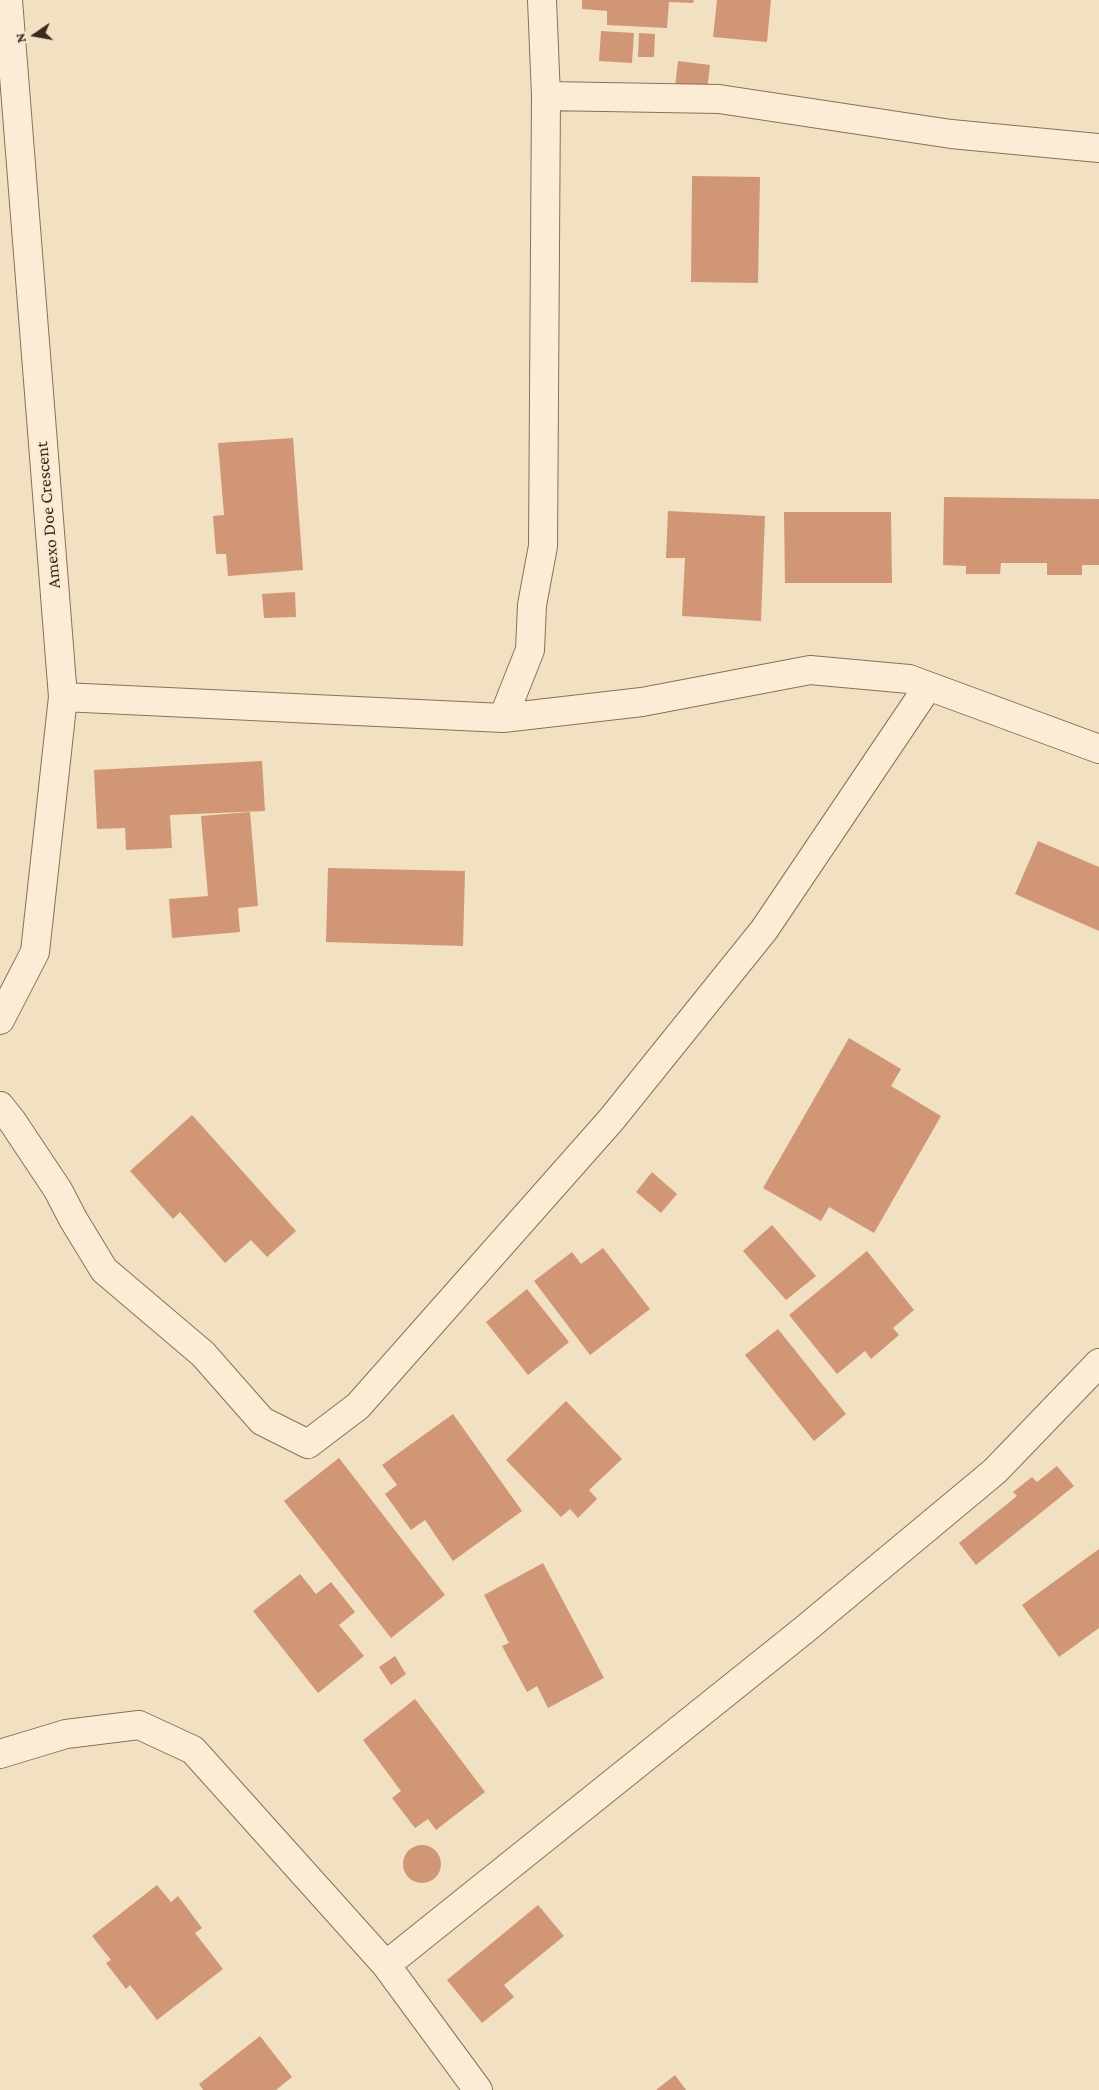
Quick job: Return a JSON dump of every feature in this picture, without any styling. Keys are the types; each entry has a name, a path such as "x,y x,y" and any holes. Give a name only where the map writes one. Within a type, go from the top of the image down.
{"street":[{"name":"Amexo Doe Crescent","path":"0,1020 34,952 63,697 8,0"},
{"path":"503,718 530,650 532,605 543,546 546,96 542,0"},
{"path":"546,96 719,98 951,134 1099,148"},
{"path":"63,697 503,718 642,702 810,670 909,679 927,688 1099,749"},
{"path":"0,1106 58,1190 104,1270 203,1354 262,1421 308,1444 358,1406 611,1120 764,930 927,688"},
{"path":"386,1965 804,1630 995,1471 1099,1363"},
{"path":"0,1754 66,1734 139,1725 193,1750 386,1965 478,2090"}],"building":[{"path":"582,0 694,0 693,3 669,2 667,28 607,25 607,11 582,9"},
{"path":"717,0 771,0 767,42 713,37"},
{"path":"601,31 634,33 632,63 599,61"},
{"path":"639,33 655,34 654,57 638,57"},
{"path":"678,61 710,65 707,91 675,87"},
{"path":"692,176 760,177 758,283 691,282"},
{"path":"293,438 303,570 228,576 226,554 216,554 213,516 224,515 218,443"},
{"path":"944,497 1099,499 1099,565 1082,565 1082,575 1047,575 1047,563 1001,563 1000,574 966,574 966,566 943,565"},
{"path":"668,511 765,516 761,621 682,616 685,558 666,558"},
{"path":"784,512 891,512 892,583 785,583"},
{"path":"295,592 296,617 264,618 262,594"},
{"path":"262,761 265,811 170,815 172,848 126,850 125,828 97,829 94,770"},
{"path":"250,812 258,906 238,908 240,932 172,938 169,899 208,896 201,816"},
{"path":"1038,841 1099,867 1099,931 1015,894"},
{"path":"328,868 465,871 463,946 326,942"},
{"path":"849,1038 901,1069 891,1086 941,1116 874,1233 829,1207 821,1221 763,1188"},
{"path":"192,1115 296,1231 267,1257 251,1240 225,1263 180,1212 173,1219 130,1171"},
{"path":"652,1172 677,1194 661,1213 636,1192"},
{"path":"772,1225 816,1276 786,1300 743,1251"},
{"path":"603,1248 650,1309 590,1355 534,1281 572,1252 581,1264"},
{"path":"867,1251 914,1310 893,1328 899,1335 871,1359 865,1351 837,1374 789,1315"},
{"path":"527,1289 569,1342 528,1375 486,1322"},
{"path":"778,1329 846,1414 814,1441 745,1355"},
{"path":"566,1401 622,1459 589,1490 597,1499 578,1518 570,1509 561,1517 506,1460"},
{"path":"453,1414 522,1511 453,1561 425,1520 411,1530 385,1494 397,1485 382,1465"},
{"path":"339,1458 445,1595 391,1638 284,1501"},
{"path":"1057,1466 1074,1486 976,1565 959,1543 1017,1496 1013,1492 1032,1477 1037,1482"},
{"path":"1099,1549 1099,1628 1059,1657 1022,1605"},
{"path":"543,1563 604,1678 548,1708 537,1686 527,1692 502,1646 509,1643 484,1595"},
{"path":"300,1574 316,1594 331,1582 355,1612 339,1625 364,1656 318,1693 253,1611"},
{"path":"395,1656 406,1674 391,1685 379,1667"},
{"path":"415,1699 485,1792 436,1830 428,1819 415,1828 392,1798 401,1791 363,1740"},
{"path":"422,1845 435,1851 441,1864 435,1877 422,1883 409,1877 403,1864 409,1851"},
{"path":"157,1885 171,1902 178,1896 202,1928 195,1933 223,1969 157,2020 130,1985 126,1989 106,1963 111,1960 92,1936"},
{"path":"538,1905 564,1936 504,1985 514,1997 482,2023 447,1980"},
{"path":"260,2036 292,2077 276,2090 203,2090 199,2084"},
{"path":"675,2075 686,2090 656,2090"}]}
